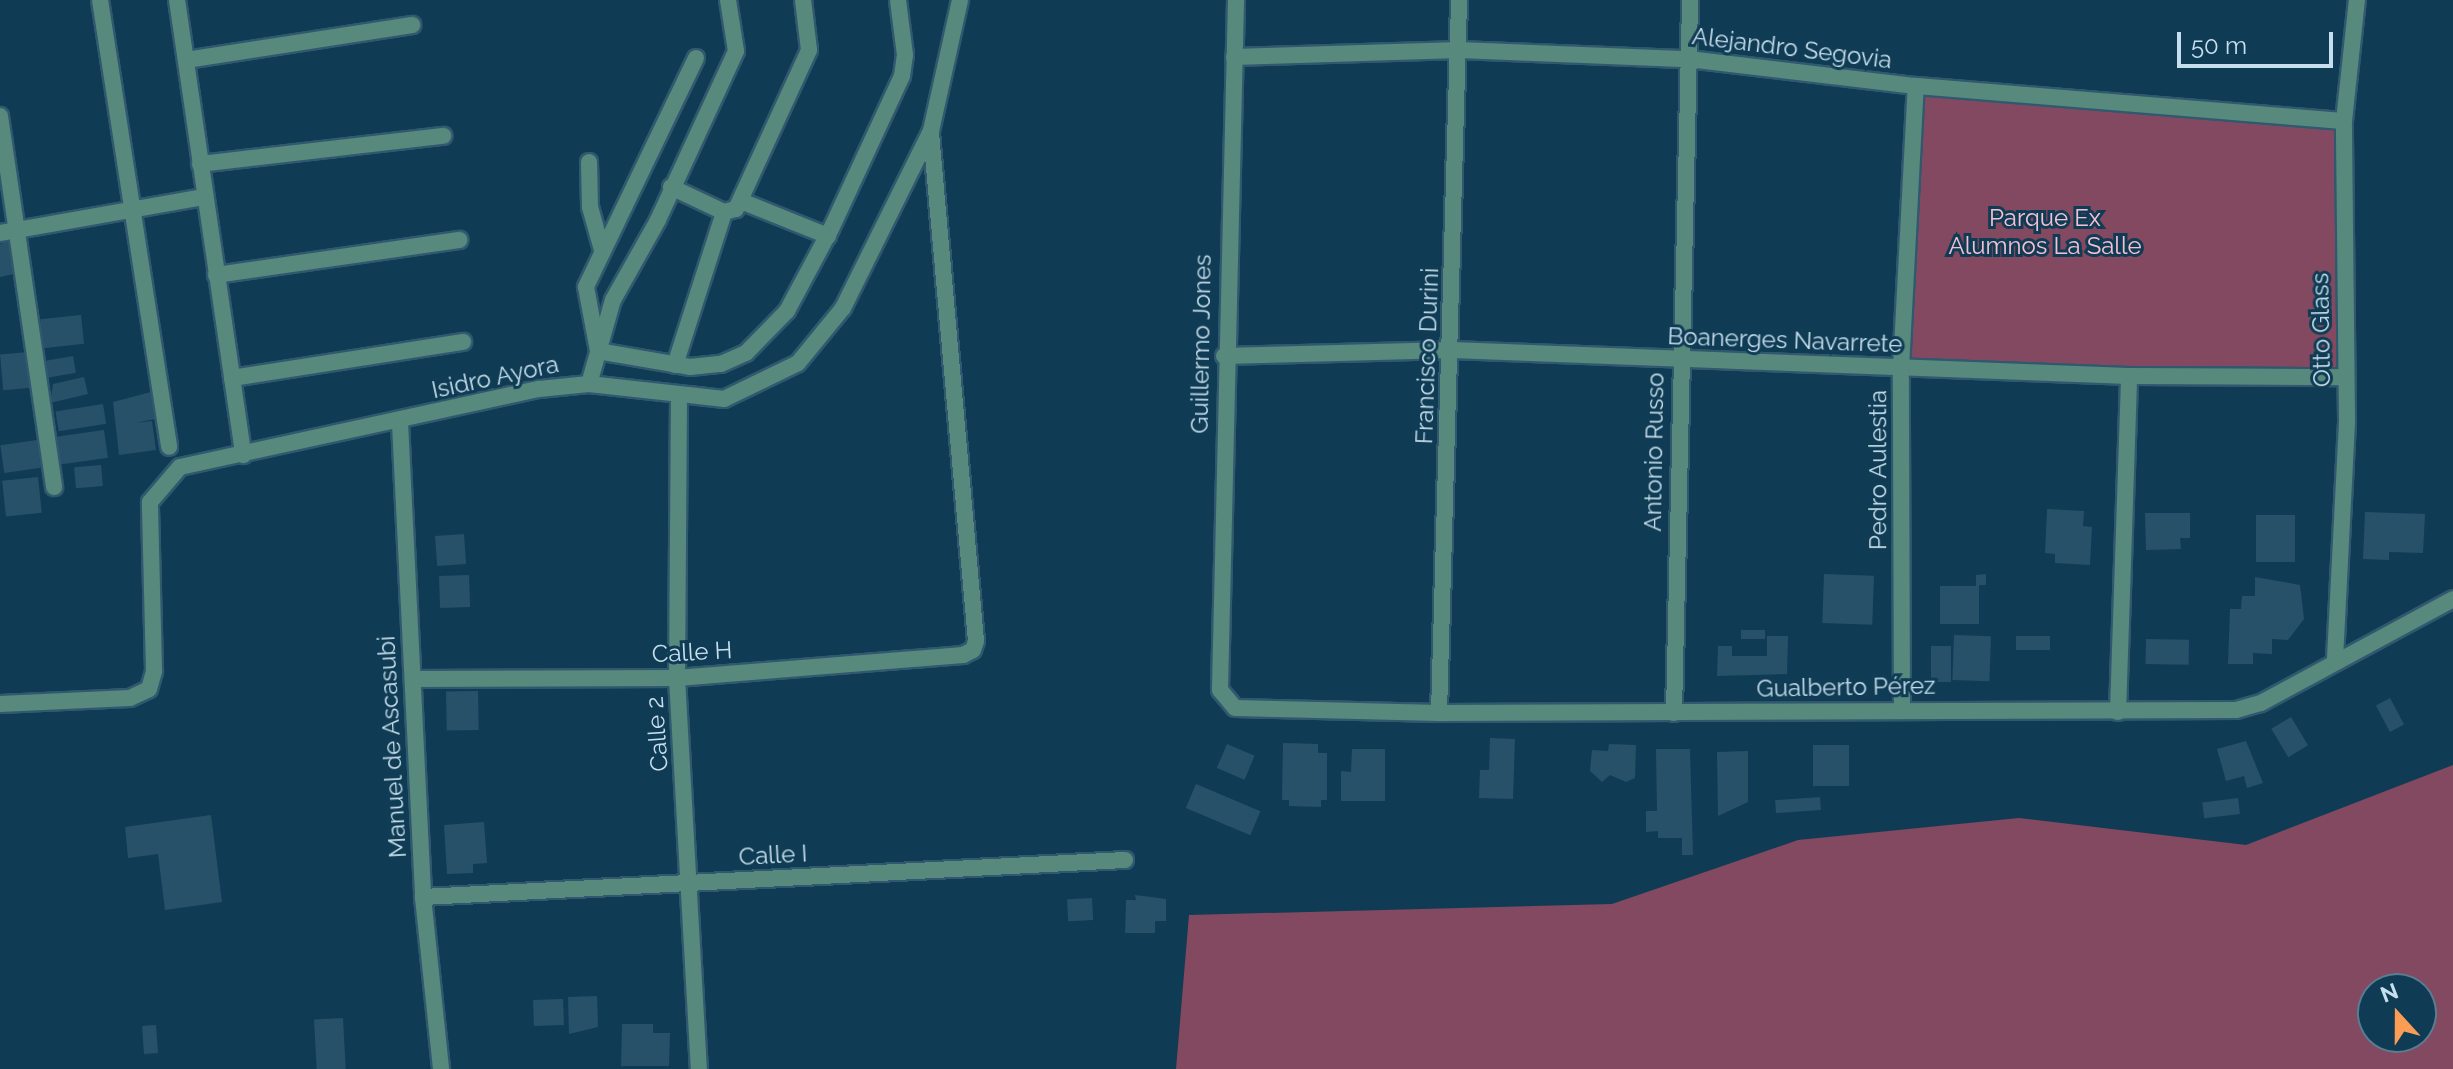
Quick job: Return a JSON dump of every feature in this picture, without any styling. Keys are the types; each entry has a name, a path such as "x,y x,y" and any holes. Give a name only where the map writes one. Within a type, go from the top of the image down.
{"street":[{"path":"100,0 169,447"},
{"path":"177,0 243,455"},
{"path":"589,384 613,300 736,51 728,0"},
{"path":"671,187 724,212 736,209 809,50 803,0"},
{"path":"598,351 675,365 721,364 757,344 787,311 828,236 902,76 905,55 898,0"},
{"name":"Isidro Ayora","path":"0,704 130,698 149,689 154,671 150,502 180,467 400,423 539,389 589,384 724,399 798,363 843,308 931,131 960,0"},
{"name":"Guillermo Jones","path":"1220,690 1224,356 1236,0"},
{"name":"Francisco Durini","path":"1439,713 1452,350 1459,0"},
{"name":"Antonio Russo","path":"1674,713 1679,360 1690,0"},
{"name":"Otto Glass","path":"2335,659 2347,420 2344,121 2357,0"},
{"path":"186,60 412,25"},
{"name":"Alejandro Segovia","path":"1234,57 1459,50 1688,59 1916,86 2344,121"},
{"path":"598,351 586,287 696,58"},
{"name":"Pedro Aulestia","path":"1902,709 1901,368 1916,86"},
{"path":"0,116 8,231 54,487"},
{"name":"Calle H","path":"413,679 677,678 963,655 973,650 976,641 931,131"},
{"path":"200,164 443,136"},
{"path":"589,162 590,207 602,250"},
{"path":"8,231 205,197"},
{"path":"741,201 828,236"},
{"path":"675,365 724,212"},
{"path":"216,275 459,240"},
{"path":"232,378 463,342"},
{"name":"Boanerges Navarrete","path":"1224,356 1452,350 2129,376 2345,377"},
{"path":"2118,712 2129,376"},
{"name":"Calle 2","path":"679,395 677,678 699,1069"},
{"name":"Manuel de Ascasubi","path":"400,423 423,897 441,1069"},
{"name":"Gualberto Pérez","path":"1220,690 1235,708 1253,711 1674,713 1902,709 2236,710 2261,703 2335,659 2453,599"},
{"name":"Calle I","path":"423,897 1125,860"}],"green space":[{"name":"Parque Ex Alumnos La Salle","path":"1916,86 2344,121 2337,367 1901,368"},
{"path":"2453,765 2453,1069 1176,1069 1189,915 1612,904 1798,840 2019,818 2246,845"}],"building":[{"path":"8,242 14,274 0,277 0,244"},
{"path":"81,315 84,344 43,348 40,319"},
{"path":"28,352 31,388 3,390 0,354"},
{"path":"73,356 76,373 47,378 44,361"},
{"path":"84,377 88,394 50,403 53,384"},
{"path":"151,392 155,419 135,423 152,421 156,450 119,455 113,402"},
{"path":"103,404 106,424 59,431 56,412"},
{"path":"104,430 108,458 56,465 53,437"},
{"path":"37,440 41,468 4,473 0,445"},
{"path":"101,465 103,486 76,488 74,467"},
{"path":"38,477 42,513 6,517 2,481"},
{"path":"2047,509 2084,511 2083,526 2092,527 2090,565 2055,563 2055,554 2045,553"},
{"path":"2365,512 2425,514 2423,553 2389,552 2389,560 2363,559"},
{"path":"2145,513 2190,513 2190,538 2180,538 2181,549 2146,550"},
{"path":"2256,515 2295,515 2295,562 2256,562"},
{"path":"464,534 466,564 437,566 435,536"},
{"path":"1824,574 1874,576 1872,625 1822,623"},
{"path":"1986,574 1986,585 1979,585 1979,624 1940,624 1940,586 1976,586 1976,575"},
{"path":"469,575 470,607 440,608 439,576"},
{"path":"2255,577 2300,585 2304,619 2288,640 2272,639 2272,654 2253,653 2253,664 2228,664 2230,609 2241,609 2242,596 2255,596"},
{"path":"1741,630 1765,630 1765,639 1741,639"},
{"path":"1954,635 1991,636 1989,681 1952,680"},
{"path":"1767,636 1788,636 1787,674 1717,676 1718,646 1732,646 1732,656 1767,656"},
{"path":"2016,636 2050,636 2050,650 2016,650"},
{"path":"2146,639 2189,640 2189,665 2146,664"},
{"path":"1931,646 1951,646 1951,682 1931,682"},
{"path":"478,691 479,730 447,731 446,692"},
{"path":"2390,698 2404,724 2390,732 2376,706"},
{"path":"2291,717 2308,745 2288,757 2271,729"},
{"path":"1490,738 1515,739 1513,799 1479,798 1480,770 1489,770"},
{"path":"2246,741 2263,783 2247,788 2244,776 2226,781 2217,749"},
{"path":"1283,743 1318,744 1318,753 1327,753 1327,800 1321,800 1321,807 1289,806 1289,800 1282,800"},
{"path":"1227,744 1255,756 1244,780 1217,768"},
{"path":"1609,744 1636,745 1635,778 1626,782 1610,775 1602,782 1590,771 1592,750 1608,751"},
{"path":"1813,745 1849,745 1849,786 1813,786"},
{"path":"1352,749 1385,749 1385,801 1341,801 1341,771 1351,772"},
{"path":"1656,749 1690,749 1693,855 1682,855 1682,838 1658,838 1658,831 1646,832 1646,811 1657,811"},
{"path":"1748,751 1748,802 1718,816 1717,752"},
{"path":"1196,784 1260,811 1250,835 1186,808"},
{"path":"1820,797 1821,810 1776,813 1775,800"},
{"path":"2238,798 2240,814 2204,818 2202,802"},
{"path":"211,815 222,902 165,910 158,854 128,858 125,827"},
{"path":"484,822 487,863 473,864 473,873 447,874 444,825"},
{"path":"1135,895 1166,899 1166,921 1155,921 1155,933 1125,933 1126,900 1136,900"},
{"path":"1092,898 1093,920 1068,921 1067,899"},
{"path":"597,996 598,1027 569,1034 568,997"},
{"path":"563,999 564,1025 534,1026 533,1000"},
{"path":"343,1018 346,1069 317,1069 314,1020"},
{"path":"622,1024 653,1024 653,1033 670,1033 669,1066 621,1066"},
{"path":"156,1025 158,1053 144,1054 142,1026"}]}
